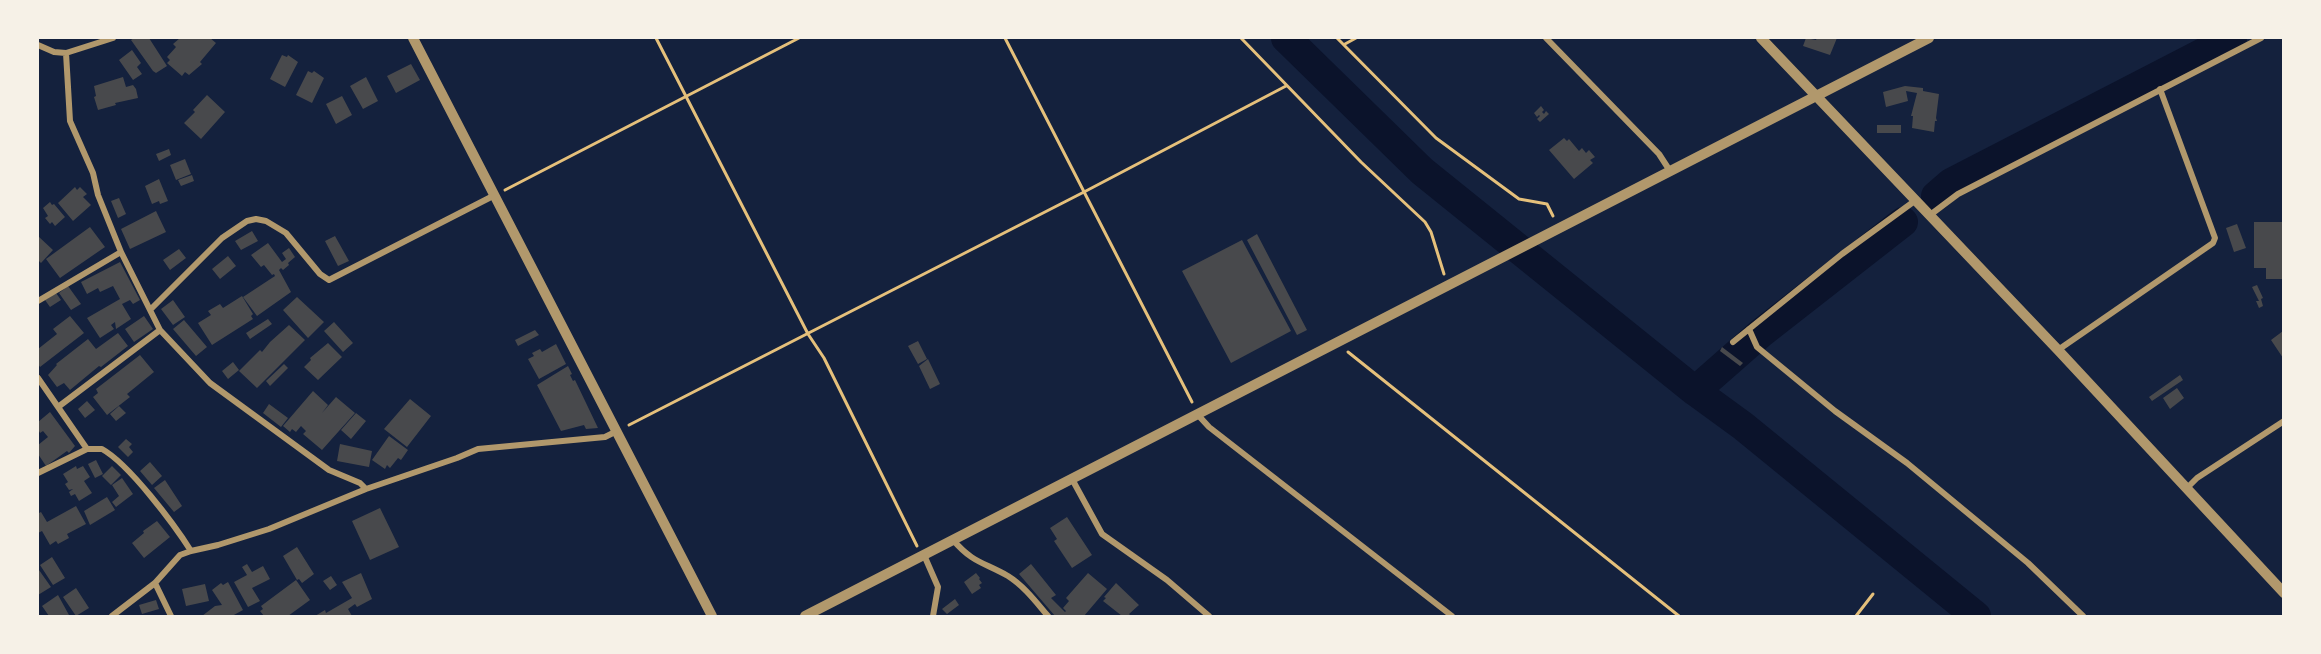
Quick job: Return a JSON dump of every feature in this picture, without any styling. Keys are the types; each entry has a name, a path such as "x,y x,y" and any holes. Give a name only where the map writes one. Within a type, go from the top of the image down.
{"street":[{"path":"40,38 38,45 66,53 113,38"},
{"path":"413,38 712,616"},
{"path":"1546,38 1659,154 1670,171"},
{"path":"1761,38 2058,350 2283,593"},
{"path":"805,616 1929,38"},
{"path":"1930,215 1958,194 2261,38"},
{"path":"66,53 70,121 93,173 98,195 121,252 160,330 210,383 329,470 360,483 366,489"},
{"path":"2058,350 2213,243 2215,238 2160,89"},
{"path":"151,309 222,238 247,220 266,221 286,233 320,274 329,280 495,195"},
{"path":"1733,342 1750,332 1842,254 1916,200"},
{"path":"38,301 121,252"},
{"path":"58,407 160,330"},
{"path":"1750,332 1757,347 1835,411 1907,463 2028,563 2083,616"},
{"path":"38,378 87,449"},
{"path":"1198,415 1209,427 1452,616"},
{"path":"2187,488 2197,478 2283,421"},
{"path":"112,616 155,583 180,555 269,529 366,489 478,449 605,437 618,431"},
{"path":"38,473 87,449 102,449 126,468 166,516 191,551"},
{"path":"1071,479 1102,534 1167,580 1209,616"},
{"path":"953,540 975,561 1009,577 1022,587 1047,616"},
{"path":"924,555 938,586 933,616"},
{"path":"155,583 171,616"}],"path":[{"path":"657,38 808,334 824,358 916,545 924,555"},
{"path":"495,195 800,38"},
{"path":"1005,38 1198,415"},
{"path":"1241,38 1361,162 1425,222 1431,232 1449,285"},
{"path":"1337,38 1436,138 1519,199 1547,204 1554,230"},
{"path":"1344,44 1356,38"},
{"path":"618,431 1286,86"},
{"path":"1341,340 1351,357 1679,616"},
{"path":"1856,616 1873,594"}],"building":[{"path":"149,38 167,66 156,73 153,71 131,40"},
{"path":"180,38 210,38 216,43 200,62 202,64 189,75 185,72 182,76 167,63 170,60 167,57 176,47 173,44"},
{"path":"1806,38 1816,40 1817,38 1837,38 1830,55 1803,46"},
{"path":"132,50 141,63 137,67 142,74 133,80 119,60"},
{"path":"282,55 287,57 288,55 298,62 285,87 270,79"},
{"path":"411,64 420,80 396,93 387,76"},
{"path":"308,71 312,73 314,71 324,78 312,103 296,95"},
{"path":"123,77 126,87 133,85 136,89 138,98 115,103 116,105 98,110 94,97 96,96 94,86"},
{"path":"366,77 378,101 363,109 350,86"},
{"path":"1905,86 1923,88 1923,91 1939,94 1934,132 1912,128 1913,116 1911,116 1917,93 1906,91 1908,101 1886,107 1883,92"},
{"path":"207,95 225,112 201,139 184,123"},
{"path":"342,96 352,115 336,124 326,104"},
{"path":"1541,106 1544,114 1546,111 1549,114 1540,122 1537,119 1540,116 1537,117 1534,113"},
{"path":"1877,125 1901,125 1901,133 1877,133"},
{"path":"1564,138 1567,141 1569,139 1579,151 1582,148 1586,153 1589,150 1595,157 1590,160 1593,163 1574,179 1549,150"},
{"path":"169,149 171,155 159,161 156,154"},
{"path":"185,159 191,174 176,180 170,165"},
{"path":"192,175 194,181 181,186 178,180"},
{"path":"159,179 168,201 152,204 145,186"},
{"path":"75,187 77,190 80,187 87,194 83,197 91,205 73,221 58,203"},
{"path":"119,198 126,214 118,218 111,201"},
{"path":"50,202 65,217 55,226 45,218 48,216 43,208"},
{"path":"156,211 166,232 130,249 121,229"},
{"path":"2254,222 2283,222 2283,279 2266,279 2266,268 2254,268"},
{"path":"2237,224 2246,248 2234,252 2226,228"},
{"path":"90,227 105,247 60,278 46,259"},
{"path":"252,231 258,241 241,250 235,241"},
{"path":"1257,234 1307,330 1297,335 1247,240"},
{"path":"38,236 53,250 41,263 38,260"},
{"path":"335,236 349,261 338,266 325,241"},
{"path":"1242,240 1291,331 1231,363 1182,271"},
{"path":"268,243 282,262 286,259 282,253 289,248 295,257 283,270 281,268 279,270 291,292 257,316 243,297 275,276 264,265 261,267 251,255"},
{"path":"179,249 186,258 170,270 163,260"},
{"path":"228,256 236,266 220,279 212,269"},
{"path":"120,262 140,300 133,304 130,300 122,304 131,319 116,329 115,322 111,325 114,329 100,338 87,318 120,299 113,286 100,292 98,288 87,294 81,282"},
{"path":"2257,285 2263,298 2261,299 2263,306 2259,308 2256,301 2259,301 2252,287"},
{"path":"68,286 81,304 71,310 59,293"},
{"path":"56,293 61,300 50,307 45,300"},
{"path":"242,296 253,314 251,316 253,319 212,345 198,323 211,315 208,311 220,304 223,308"},
{"path":"297,297 324,322 308,338 283,310"},
{"path":"173,300 185,317 173,325 161,309"},
{"path":"70,316 84,333 40,367 38,349 57,334 53,329"},
{"path":"144,316 153,329 134,342 125,329"},
{"path":"268,319 272,324 250,339 246,333"},
{"path":"184,320 207,347 196,356 173,329"},
{"path":"334,322 353,343 343,352 324,331"},
{"path":"289,325 305,340 257,388 239,371"},
{"path":"535,330 539,335 518,346 515,340"},
{"path":"2283,331 2283,358 2271,340"},
{"path":"118,333 128,346 70,390 64,383 57,387 48,375 56,364 88,339 96,349"},
{"path":"918,341 927,359 918,364 908,346"},
{"path":"328,343 342,357 318,380 304,367 311,360 310,358"},
{"path":"556,344 566,364 539,379 528,359 534,356 532,353 540,349 542,352"},
{"path":"1722,347 1743,363 1740,366 1720,351"},
{"path":"140,355 154,372 127,394 130,397 107,415 93,397 98,393 96,389"},
{"path":"928,359 940,384 930,389 919,366"},
{"path":"233,362 239,370 228,379 222,371"},
{"path":"284,364 288,368 270,386 266,381"},
{"path":"568,366 572,374 570,375 573,381 575,380 598,428 586,429 584,425 561,431 537,385"},
{"path":"2180,375 2183,380 2152,401 2149,397"},
{"path":"2177,388 2184,398 2170,409 2163,398"},
{"path":"313,391 328,405 322,413 336,397 355,413 322,450 303,434 306,431 301,426 296,432 292,429 290,432 283,426"},
{"path":"410,399 431,416 407,447 384,429"},
{"path":"87,401 95,410 85,418 78,409"},
{"path":"269,404 288,418 281,427 263,413"},
{"path":"119,406 126,413 116,421 110,414"},
{"path":"50,412 75,446 69,453 67,451 46,466 38,454 38,445 48,437 43,431 40,433 38,422"},
{"path":"356,413 366,421 351,439 341,430"},
{"path":"389,436 408,450 401,460 398,458 390,468 387,465 385,469 372,460"},
{"path":"126,439 132,444 129,447 133,452 128,457 118,447"},
{"path":"340,444 372,451 369,467 337,461"},
{"path":"96,460 103,474 95,478 88,464"},
{"path":"150,462 162,476 152,485 140,471"},
{"path":"76,466 77,469 83,466 90,477 84,481 92,493 79,501 75,494 71,496 69,492 73,489 69,490 65,484 68,482 63,474"},
{"path":"112,466 121,475 111,485 102,476"},
{"path":"122,478 133,494 116,507 112,502 119,496 112,485"},
{"path":"165,480 182,506 174,512 154,488"},
{"path":"107,497 115,510 90,525 84,511"},
{"path":"76,506 86,524 67,534 69,538 58,544 56,541 50,545 42,531 38,533 38,510 47,522"},
{"path":"380,508 399,547 370,560 352,521"},
{"path":"1067,517 1092,555 1072,568 1054,541 1057,539 1050,528"},
{"path":"157,521 170,537 144,558 132,543"},
{"path":"297,547 314,574 302,583 299,579 297,580 283,556"},
{"path":"52,557 65,578 53,585 40,565"},
{"path":"247,564 252,572 263,566 270,579 252,588 260,601 248,607 234,582 247,575 242,567"},
{"path":"1031,564 1056,595 1051,598 1065,612 1063,608 1069,601 1066,598 1088,573 1107,589 1084,616 1055,616 1019,574"},
{"path":"38,571 51,587 38,595"},
{"path":"361,573 372,599 357,607 355,604 348,609 352,616 315,616 325,610 326,613 352,598 342,582"},
{"path":"976,573 982,583 979,585 981,588 972,594 964,582"},
{"path":"331,576 337,585 330,590 323,581"},
{"path":"296,580 310,600 288,616 264,616 260,611 263,609 261,606"},
{"path":"228,582 243,610 232,616 202,616 215,606 222,605 212,590 221,583 223,585"},
{"path":"1116,583 1139,605 1129,614 1131,616 1122,616 1103,601"},
{"path":"205,584 209,601 186,606 182,589"},
{"path":"76,588 89,608 76,616 63,597"},
{"path":"58,595 69,615 49,616 42,606"},
{"path":"955,599 959,605 947,614 942,609"},
{"path":"156,600 159,609 142,614 139,605"}],"waterway":[{"path":"1286,38 1422,171 1695,391 1743,426 1976,616"},
{"path":"1936,196 1951,183 2232,38"},
{"path":"1695,391 1761,333 1903,222"}]}
